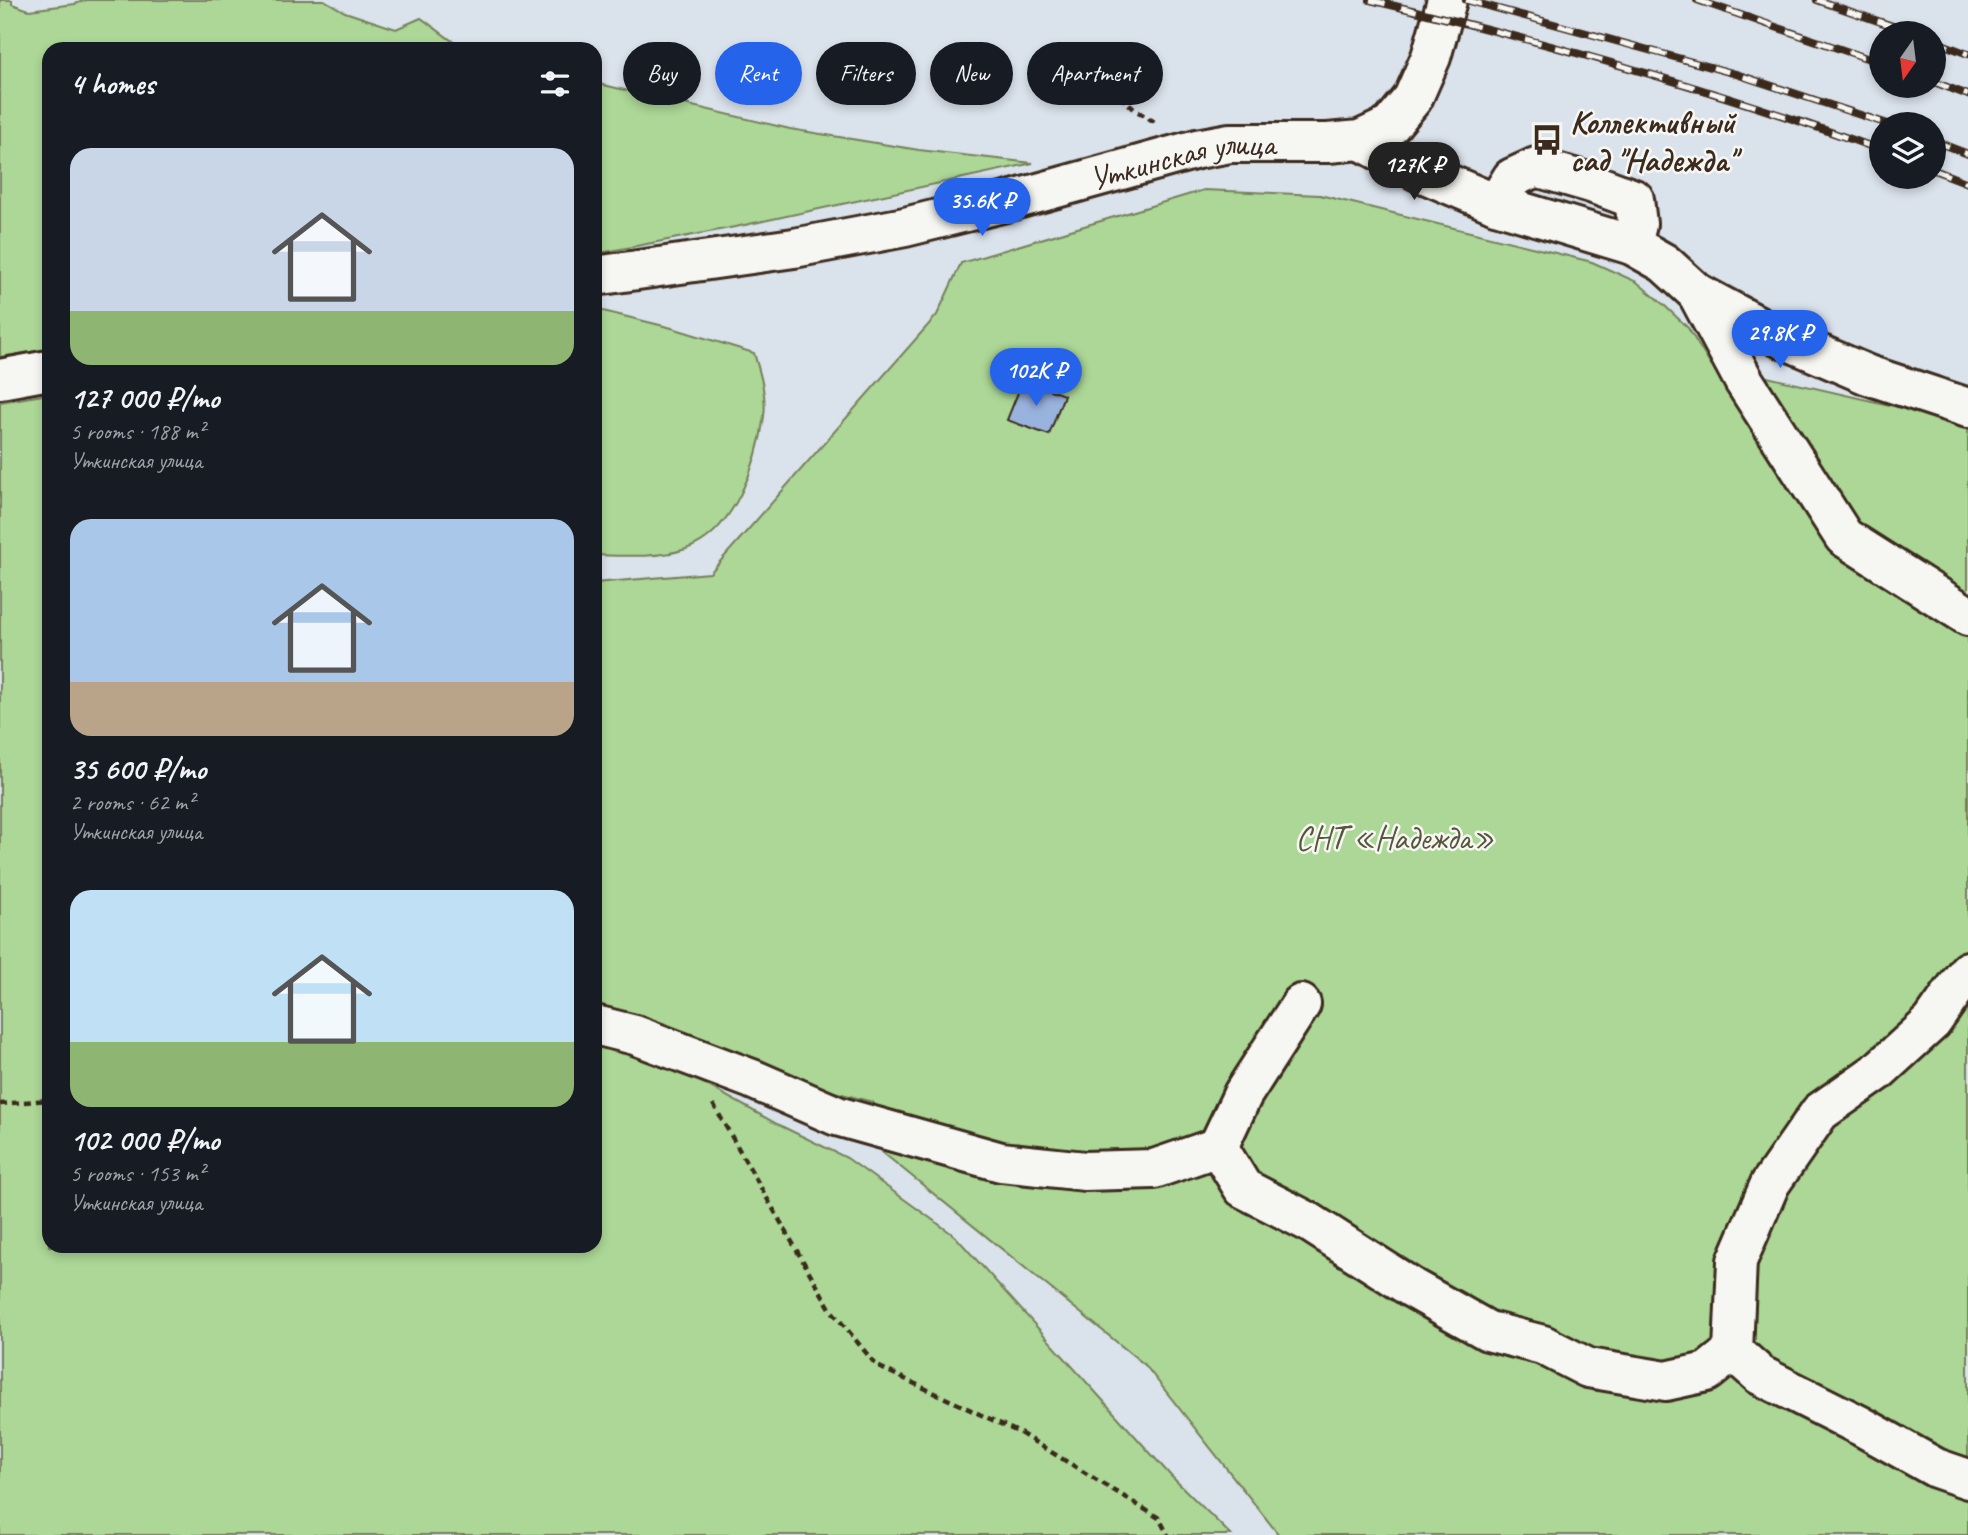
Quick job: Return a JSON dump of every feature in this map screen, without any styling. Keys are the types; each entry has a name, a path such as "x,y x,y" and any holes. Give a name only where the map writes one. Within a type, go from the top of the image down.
{"street":[{"path":"1360,140 1390,126 1413,98 1431,57 1447,0"},
{"path":"1360,140 1418,171 1496,204 1632,244 1664,262 1697,293 1777,336 1868,375 1968,408"},
{"name":"Уткинская улица","path":"602,275 794,248 905,227 1045,192 1197,149 1230,143 1328,143 1360,140"},
{"path":"1697,293 1744,381 1844,537 1968,616"},
{"path":"0,379 42,371"},
{"path":"1218,1147 1243,1188 1309,1222 1412,1288 1488,1331 1542,1345 1588,1368 1666,1381 1707,1372 1733,1351 1737,1261 1770,1184 1820,1112 1877,1072 1932,1022 1968,971"},
{"path":"602,1027 648,1040 751,1079 837,1116 1001,1162 1085,1171 1154,1169 1218,1147 1243,1094 1301,1004"},
{"path":"1733,1351 1760,1375 1936,1468 1968,1479"}],"path":[{"path":"711,1100 831,1310 877,1366 1020,1433 1160,1518 1168,1535"},
{"path":"0,1104 42,1101"}],"green space":[{"path":"0,0 12,0 12,4 29,10 86,0 324,0 345,12 396,29 421,18 457,42 42,42 42,350 0,357"},
{"path":"602,85 623,90 623,105 688,105 790,129 919,150 1033,163 602,253"},
{"name":"СНТ «Надежда»","path":"1204,190 1320,195 1592,262 1637,282 1664,305 1688,328 1710,364 1968,423 1968,1535 1279,1535 1145,1365 882,1152 873,1102 823,1089 602,1010 602,582 710,573 937,315 961,263"},
{"path":"602,311 672,328 754,353 765,400 761,434 749,474 741,494 718,528 703,541 686,549 629,556 602,555"},
{"path":"42,395 42,1253 602,1253 602,1046 665,1062 777,1124 847,1158 955,1236 1171,1476 1231,1535 0,1535 0,402"}],"building":[{"path":"1023,380 1064,395 1049,435 1007,420"}],"railway":[{"path":"1370,0 1628,68 1869,146"},
{"path":"1466,0 1736,74 1869,118"},
{"path":"1697,0 1869,59"},
{"path":"1817,0 1878,21"},
{"path":"1946,46 1968,54"},
{"path":"1946,87 1968,95"},
{"path":"1946,146 1968,154"},
{"path":"1946,175 1968,183"}],"place":[{"name":"Коллективный сад \"Надежда\"","path":"1547,140"}]}
